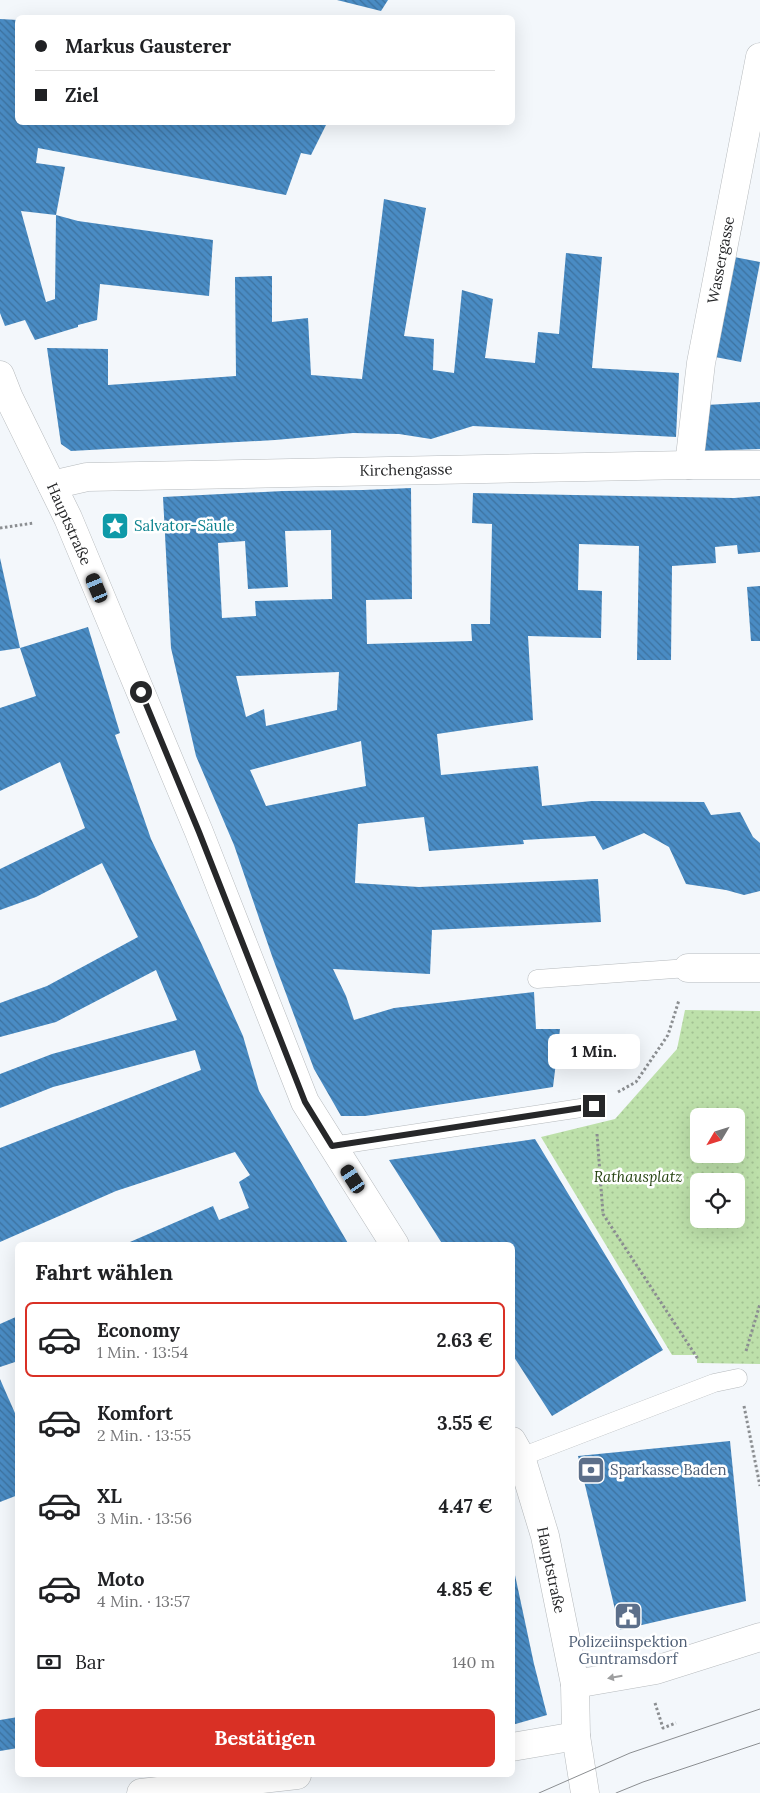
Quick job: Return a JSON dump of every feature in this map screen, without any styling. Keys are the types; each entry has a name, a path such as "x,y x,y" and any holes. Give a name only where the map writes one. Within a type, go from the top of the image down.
{"street":[{"name":"Wassergasse","path":"689,464 701,364 760,57"},
{"name":"Hauptstraße","path":"0,375 9,398 68,518 199,832 305,1102 393,1242"},
{"name":"Kirchengasse","path":"52,485 87,476 689,464 760,465"},
{"path":"688,968 760,968"},
{"name":"Hauptstraße","path":"516,1449 545,1536 575,1684 576,1736 585,1793"},
{"path":"575,1684 656,1670 760,1636"},
{"path":"515,1747 576,1736"},
{"path":"141,1793 279,1777"}],"lane":[{"path":"537,979 688,968"},
{"path":"332,1146 594,1106"},
{"path":"516,1449 714,1382 738,1378"}],"path":[{"path":"688,968 668,1036 636,1082 594,1106 603,1214 714,1382"},
{"path":"760,1304 738,1378 760,1486"}],"green space":[{"name":"Rathausplatz","path":"685,1010 760,1011 760,1364 697,1363 697,1355 672,1355 541,1137 615,1119 677,1049"}],"building":[{"path":"337,0 388,0 381,11"},
{"path":"0,19 15,20 15,125 326,125 311,155 301,153 286,195 38,148 36,163 65,167 56,215 78,221 213,240 209,296 100,284 97,320 35,340 25,320 5,326 0,313","holes":["21,211 56,215 55,299 46,302"]},
{"path":"384,199 426,208 404,336 434,339 433,370 454,373 462,290 493,299 485,358 535,363 538,332 559,334 566,253 602,257 592,368 679,373 676,437 473,426 431,439 399,434 353,433 275,440 71,451 61,444 47,348 108,349 108,385 236,376 235,277 272,276 272,322 308,318 311,375 362,379"},
{"path":"729,256 760,262 741,362 710,356"},
{"path":"760,402 760,449 700,451 706,405"},
{"path":"411,488 412,599 366,600 367,644 472,641 471,624 490,624 492,524 472,523 473,493 734,498 760,496 760,552 738,554 737,545 715,547 716,563 672,566 671,660 637,660 639,546 579,544 578,590 602,591 601,638 528,636 533,720 437,734 441,775 538,766 542,806 592,801 704,802 711,815 740,812 753,837 760,843 760,891 744,895 726,890 686,884 669,847 644,833 603,850 595,836 523,840 524,844 429,851 424,817 358,824 355,883 419,887 598,879 601,922 432,930 430,974 333,969 346,996 354,1020 394,1008 534,992 536,1029 560,1029 553,1087 365,1116 341,1116 314,1069 272,956 234,845 196,756 171,648 163,497 283,491","holes":["331,530 332,599 255,601 256,616 222,618 218,543 245,541 248,589 288,587 285,531","339,672 337,710 266,726 264,709 246,717 236,676","361,741 366,786 266,806 250,770"]},
{"path":"0,558 20,648 0,651"},
{"path":"760,586 760,641 751,641 747,587"},
{"path":"88,627 120,733 115,735 151,839 243,1036 259,1091 347,1242 130,1242 213,1206 219,1220 249,1208 239,1182 250,1175 235,1152 116,1191 0,1242 0,1148 201,1070 195,1050 53,1087 0,1108 0,1074 52,1054 177,1020 156,970 56,1022 0,1037 0,1003 47,986 138,937 102,863 36,897 0,910 0,869 85,828 60,762 0,791 0,708 36,696 20,648"},
{"path":"535,1139 663,1350 552,1416 515,1359 515,1242 441,1242 389,1160"},
{"path":"15,1317 15,1362 0,1367 0,1324"},
{"path":"0,1379 15,1413 15,1496 0,1502"},
{"path":"730,1441 746,1601 620,1630 578,1456"},
{"path":"515,1575 534,1664 547,1715 515,1724"},
{"path":"15,1718 15,1748 0,1751 0,1720"}],"tram line":[{"path":"539,1793 630,1753 760,1709"},
{"path":"616,1793 643,1782 760,1743"}],"place":[{"name":"Salvator-Säule","path":"115,526"},
{"name":"Sparkasse Baden","path":"591,1470"},
{"name":"Polizeiinspektion Guntramsdorf","path":"628,1616"}],"route":[{"path":"141,692 199,832 305,1102 332,1146 594,1106"}]}
